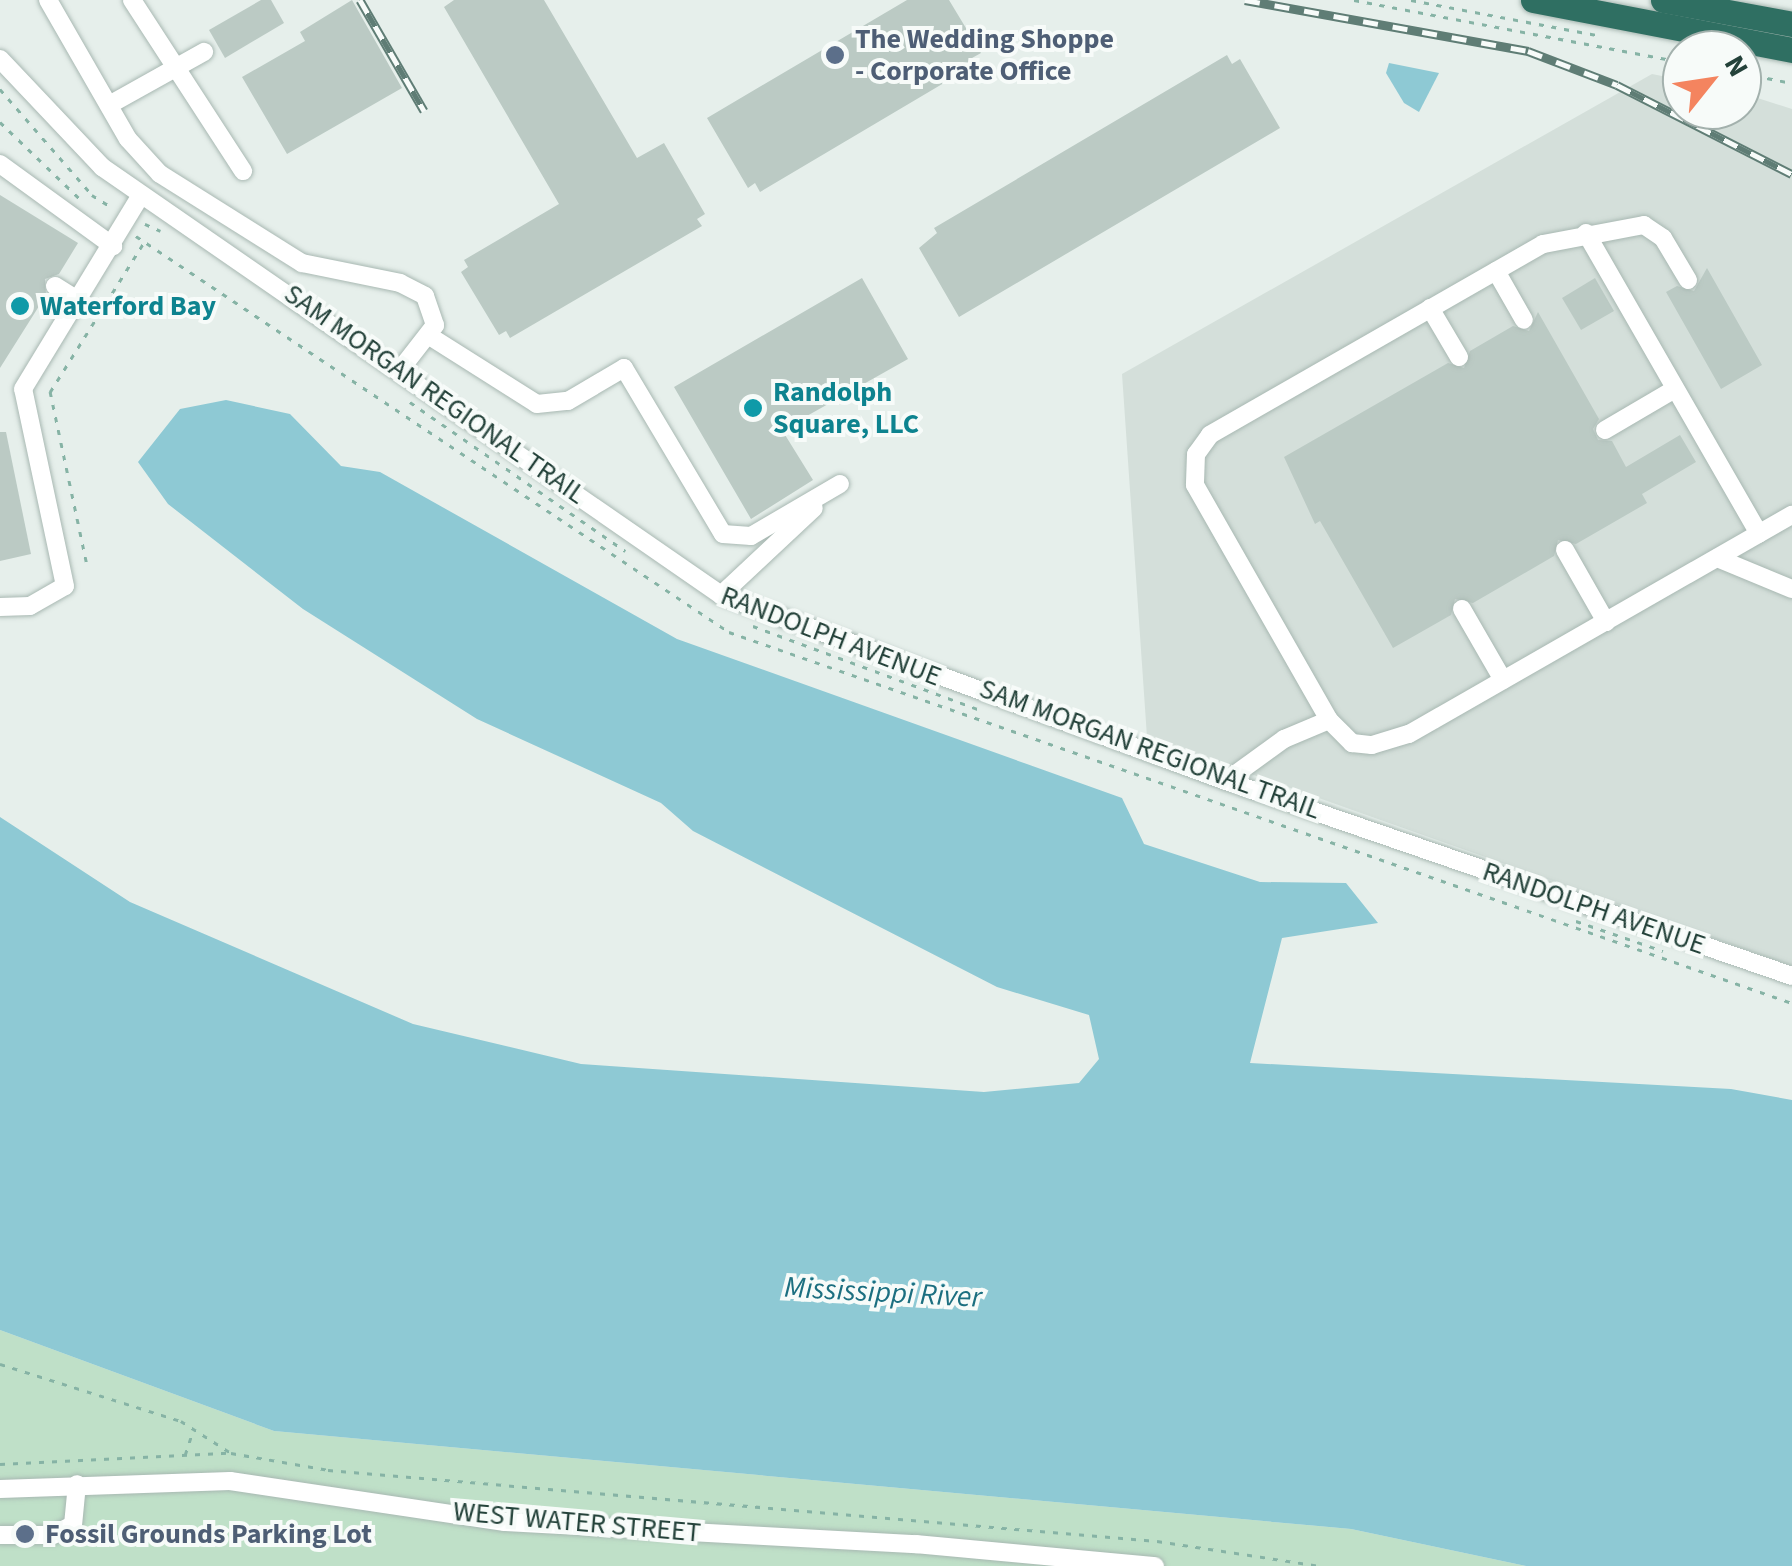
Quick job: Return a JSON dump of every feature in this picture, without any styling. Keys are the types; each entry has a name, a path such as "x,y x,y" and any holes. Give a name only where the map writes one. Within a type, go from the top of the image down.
{"highway":[{"path":"1533,0 1792,50"},
{"path":"1663,0 1792,24"}],"street":[{"path":"48,0 142,157 243,232 328,272 414,288 434,310 431,338 400,370"},
{"path":"132,0 173,69 243,171"},
{"path":"109,105 204,52"},
{"name":"RANDOLPH AVENUE","path":"0,60 64,131 141,195 721,595 1226,781 1792,976"},
{"path":"0,164 113,246"},
{"path":"0,607 30,606 64,586 24,388 81,302 141,195"},
{"path":"1688,280 1662,238 1644,224 1543,244 1210,435 1196,454 1195,485 1329,720 1352,742 1393,742 1792,515"},
{"path":"1586,233 1759,534"},
{"path":"1496,271 1524,320"},
{"path":"55,286 81,302"},
{"path":"1430,308 1459,357"},
{"path":"431,338 537,404 568,401 624,368 723,534 751,536 840,484 721,595"},
{"path":"1605,430 1675,388"},
{"path":"1565,550 1606,622"},
{"path":"1717,558 1792,588"},
{"path":"1462,609 1503,680"},
{"path":"1226,781 1312,723 1329,720"},
{"name":"WEST WATER STREET","path":"0,1489 230,1481 505,1522 916,1544 1154,1566"},
{"path":"0,1535 53,1535 73,1525 77,1484"}],"path":[{"path":"1354,0 1662,58"},
{"path":"1411,0 1604,36"},
{"path":"1762,77 1792,82"},
{"path":"0,89 92,194 145,241 729,632 1792,1002"},
{"path":"0,122 85,204"},
{"path":"127,223 166,232"},
{"path":"86,562 50,392 145,241"},
{"name":"SAM MORGAN REGIONAL TRAIL","path":"406,400 632,555"},
{"name":"SAM MORGAN REGIONAL TRAIL","path":"739,618 810,650 1792,994"},
{"path":"0,1364 193,1428 231,1453"},
{"path":"185,1455 193,1428"},
{"path":"0,1464 231,1453 394,1479 1157,1541 1320,1566"}],"shaded area":[{"path":"1652,74 1662,76 1662,130 1762,130 1762,99 1792,109 1792,966 1147,737 1122,374"}],"green space":[{"path":"0,1330 274,1431 1351,1529 1526,1566 0,1566"}],"water":[{"path":"1389,63 1439,73 1419,112 1404,103 1386,73"},
{"name":"Mississippi River","path":"226,400 290,414 341,466 380,472 677,639 1122,798 1144,844 1260,882 1346,883 1378,923 1282,938 1250,1063 1731,1089 1792,1100 1792,1566 1526,1566 1351,1529 274,1431 0,1330 0,817 130,902 413,1024 581,1064 984,1092 1079,1083 1099,1059 1089,1015 997,987 693,831 661,803 477,719 303,609 168,504 138,462 180,409"}],"building":[{"path":"261,0 271,0 284,23 225,58 209,30"},
{"path":"352,0 402,88 287,154 242,77 305,41 300,32"},
{"path":"454,0 544,0 637,158 664,143 705,214 697,219 702,226 510,338 506,331 499,335 461,272 468,267 464,260 559,204 444,7"},
{"path":"907,0 949,0 981,53 972,58 976,64 760,192 755,183 748,188 707,118"},
{"path":"1227,55 1232,64 1240,59 1280,128 959,317 919,248 937,233 934,228"},
{"name":"Waterford Bay","path":"0,195 78,243 59,274 45,279 46,295 0,368"},
{"path":"1707,268 1762,365 1721,389 1666,292 1677,286 1694,291"},
{"name":"Randolph Square, LLC","path":"862,278 908,359 782,430 813,480 751,519 674,387"},
{"path":"1595,278 1614,311 1581,330 1562,298"},
{"path":"1538,312 1599,419 1593,429 1598,440 1612,441 1626,467 1680,435 1696,462 1642,494 1647,503 1576,544 1558,540 1554,556 1473,603 1455,599 1451,615 1393,648 1320,521 1315,524 1284,457 1448,363 1464,368 1470,351 1513,326 1529,331"},
{"path":"0,432 6,432 31,554 0,561"}],"railway":[{"path":"360,0 424,111"},
{"path":"1245,0 1528,51 1617,85 1792,174"}],"place":[{"name":"The Wedding Shoppe - Corporate Office","path":"835,55"},
{"name":"Waterford Bay","path":"20,306"},
{"name":"Randolph Square, LLC","path":"753,408"},
{"name":"Fossil Grounds Parking Lot","path":"25,1534"}]}
